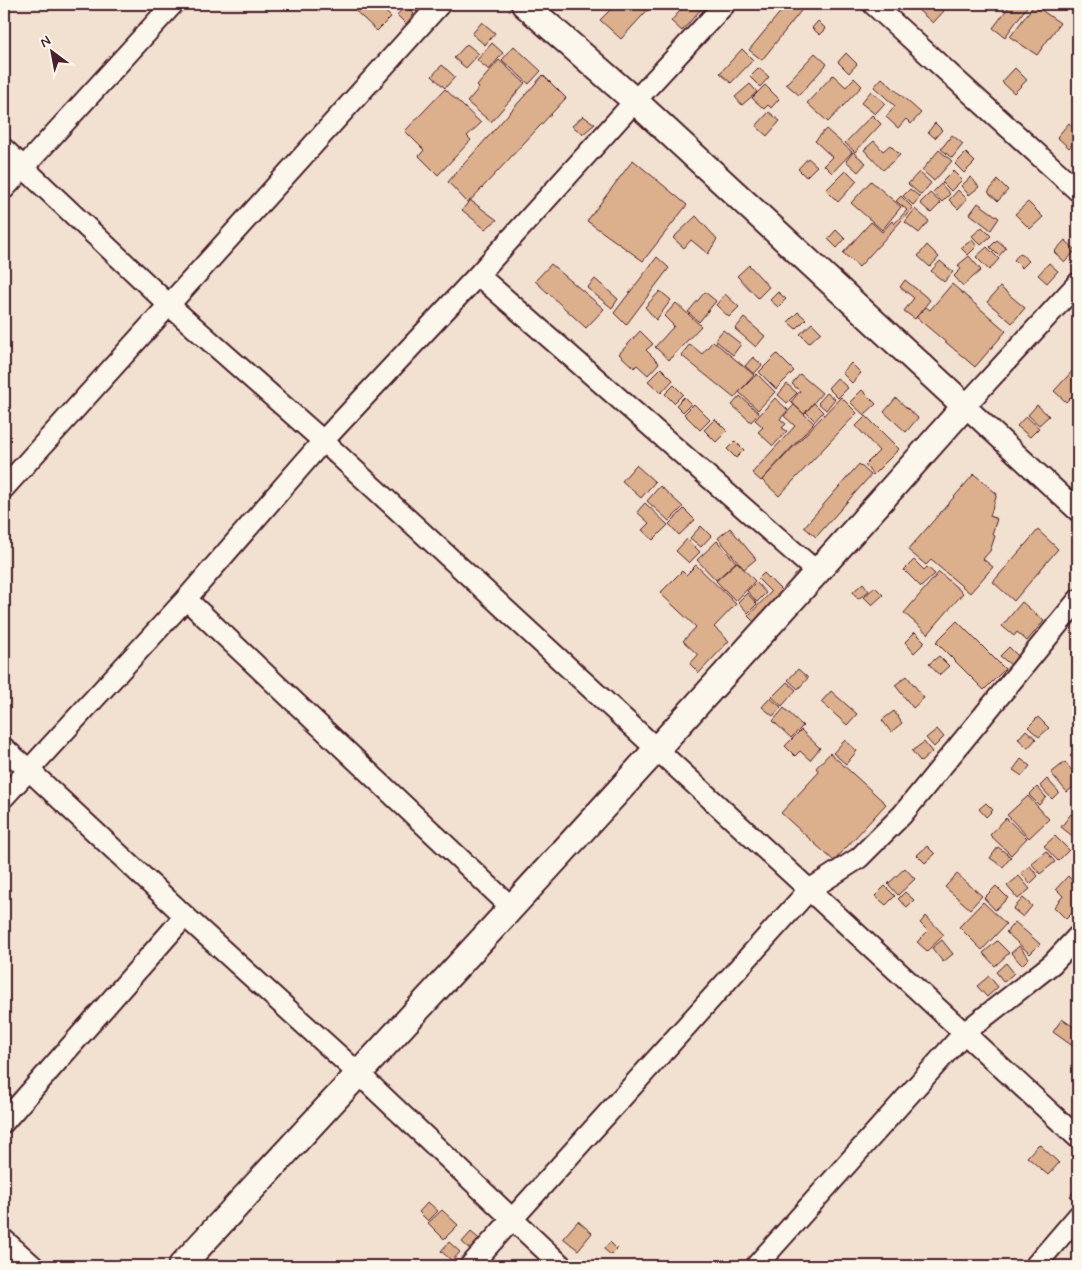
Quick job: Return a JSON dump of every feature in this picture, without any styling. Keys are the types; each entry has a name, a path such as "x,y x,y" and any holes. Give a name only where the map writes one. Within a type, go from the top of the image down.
{"street":[{"path":"4,189 173,4"},
{"path":"4,488 440,4"},
{"path":"524,4 634,101 1078,511"},
{"path":"4,797 186,599 323,441 478,275 634,101 725,4"},
{"path":"873,4 1078,191"},
{"path":"4,149 168,305 323,441 1078,1138"},
{"path":"478,275 818,573"},
{"path":"181,1266 658,749 1078,283"},
{"path":"186,599 512,908"},
{"path":"470,1266 809,890 859,858 902,815 1078,600"},
{"path":"4,748 358,1074 562,1266"},
{"path":"4,1122 185,916"},
{"path":"756,1266 964,1033 1052,964 1078,936"},
{"path":"1035,1266 1078,1216"},
{"path":"4,1240 33,1266"}],"building":[{"path":"348,4 377,4 391,17 377,31"},
{"path":"406,4 423,4 416,12"},
{"path":"616,4 653,4 621,39 600,20"},
{"path":"686,4 694,4 701,9 682,31 671,21"},
{"path":"787,4 800,4 804,7 762,60 749,50"},
{"path":"911,4 936,4 944,11 933,23"},
{"path":"1001,4 1029,4 1005,37 993,28 1008,8"},
{"path":"1034,5 1060,23 1037,55 1010,37"},
{"path":"405,6 414,14 406,24 397,15"},
{"path":"818,21 826,29 820,35 812,28"},
{"path":"482,22 495,33 485,45 472,34"},
{"path":"492,43 503,53 489,70 477,60"},
{"path":"467,44 479,54 466,68 454,58"},
{"path":"514,46 541,71 529,84 502,60"},
{"path":"742,49 753,60 731,83 720,73"},
{"path":"815,53 827,64 799,95 786,84"},
{"path":"846,53 857,64 849,73 838,62"},
{"path":"499,60 525,83 491,122 467,102 479,88 477,86"},
{"path":"442,65 455,77 445,88 432,76"},
{"path":"759,68 769,77 760,87 750,77"},
{"path":"1015,68 1027,80 1014,93 1002,82"},
{"path":"543,75 566,98 468,203 448,182"},
{"path":"833,75 846,87 854,78 862,86 828,122 807,103"},
{"path":"882,78 921,113 911,124 906,119 898,128 886,117 895,106 874,87"},
{"path":"750,84 757,92 742,105 735,97"},
{"path":"765,85 779,99 771,108 768,105 764,109 752,98"},
{"path":"445,89 481,123 467,136 471,140 438,175 419,156 424,150 405,131"},
{"path":"871,91 885,103 875,114 861,103"},
{"path":"769,112 780,121 767,136 756,126"},
{"path":"872,115 881,124 855,152 845,143"},
{"path":"583,116 595,124 583,134 572,126"},
{"path":"935,123 942,130 935,138 928,132"},
{"path":"1069,123 1078,132 1078,138 1069,148 1057,137"},
{"path":"826,129 852,152 832,173 824,165 832,157 815,141"},
{"path":"952,135 963,144 952,158 941,149"},
{"path":"874,141 883,151 890,145 900,155 883,170 864,150"},
{"path":"939,150 952,161 934,181 922,170"},
{"path":"853,152 866,163 858,172 846,161"},
{"path":"966,153 975,162 964,173 955,164"},
{"path":"808,158 817,166 806,177 798,169"},
{"path":"633,160 687,205 643,261 587,221"},
{"path":"846,170 857,181 838,202 826,190"},
{"path":"953,171 962,180 951,191 942,182"},
{"path":"919,172 931,183 921,195 908,184"},
{"path":"971,177 979,187 969,195 961,186"},
{"path":"998,180 1008,190 998,201 988,192"},
{"path":"871,181 901,207 882,230 851,203"},
{"path":"941,184 950,194 942,202 933,192"},
{"path":"910,189 920,197 913,205 903,196"},
{"path":"958,190 967,199 958,209 949,200"},
{"path":"930,193 941,203 931,213 920,203"},
{"path":"901,196 913,208 859,267 843,253 871,222 882,232 892,221 894,224 907,210 896,201"},
{"path":"470,200 497,220 485,229 462,210"},
{"path":"1028,202 1043,217 1030,229 1015,214"},
{"path":"978,203 999,218 991,230 970,214"},
{"path":"915,209 929,221 919,233 905,222"},
{"path":"696,216 717,239 708,254 691,240 684,248 673,238"},
{"path":"982,227 991,236 981,245 972,236"},
{"path":"836,230 845,239 837,248 828,239"},
{"path":"972,240 977,246 968,255 961,248"},
{"path":"997,240 1006,248 999,256 990,247"},
{"path":"1065,240 1076,250 1065,262 1054,252"},
{"path":"927,245 939,257 930,267 918,256"},
{"path":"987,247 999,259 989,270 976,257"},
{"path":"1020,253 1029,261 1022,268 1014,260"},
{"path":"969,256 981,270 963,286 954,276 961,269 958,265"},
{"path":"657,257 669,268 626,325 614,313"},
{"path":"940,261 953,272 944,282 931,271"},
{"path":"1049,263 1058,271 1047,283 1038,275"},
{"path":"551,264 604,309 586,328 535,281"},
{"path":"749,265 769,287 758,298 737,276"},
{"path":"595,279 618,299 612,308 587,288"},
{"path":"905,280 930,300 915,319 904,311 914,298 900,287"},
{"path":"952,284 1006,331 975,367 916,317 926,307 930,310"},
{"path":"1000,287 1025,308 1012,323 987,302"},
{"path":"660,291 671,300 656,320 645,307"},
{"path":"705,292 716,301 699,322 688,312"},
{"path":"778,292 786,299 778,307 770,300"},
{"path":"725,294 739,307 729,317 716,305"},
{"path":"676,303 701,326 669,360 655,347 674,326 664,316"},
{"path":"798,312 806,319 796,329 788,322"},
{"path":"744,318 765,336 756,347 735,329"},
{"path":"812,323 821,332 809,343 800,334"},
{"path":"723,330 741,344 733,355 715,340"},
{"path":"640,331 653,344 646,350 659,363 648,375 637,365 634,368 619,354"},
{"path":"713,341 754,375 734,398 681,355 690,344 702,354"},
{"path":"777,354 794,371 776,389 759,372"},
{"path":"753,357 762,365 754,374 745,366"},
{"path":"851,363 861,373 852,383 842,373"},
{"path":"1078,365 1078,390 1066,402 1054,391"},
{"path":"661,368 673,380 661,393 648,381"},
{"path":"757,374 775,392 758,410 739,392"},
{"path":"800,374 822,393 804,414 791,402 800,391 792,384"},
{"path":"837,378 848,388 838,398 828,388"},
{"path":"787,384 797,393 787,403 778,395"},
{"path":"674,385 683,394 674,403 665,394"},
{"path":"862,390 876,404 864,415 850,402"},
{"path":"827,393 835,399 826,410 818,403"},
{"path":"740,396 759,413 751,422 732,405"},
{"path":"684,397 691,404 683,412 676,405"},
{"path":"841,397 857,413 779,496 762,480"},
{"path":"775,398 788,410 780,419 786,424 782,428 787,431 773,446 758,432 763,427 755,420"},
{"path":"896,398 918,418 906,432 884,412"},
{"path":"814,403 823,412 815,421 806,412"},
{"path":"694,404 710,420 700,430 684,414"},
{"path":"794,405 814,423 761,481 752,473 795,426 784,416"},
{"path":"1037,405 1049,416 1039,425 1028,415"},
{"path":"866,416 899,449 873,475 865,465 879,451 856,426"},
{"path":"1026,416 1039,428 1030,437 1017,426"},
{"path":"715,419 727,431 716,442 704,430"},
{"path":"735,441 744,450 736,458 727,449"},
{"path":"859,464 871,475 816,537 804,527"},
{"path":"636,465 655,482 641,498 622,481"},
{"path":"974,474 997,494 990,516 997,519 992,534 995,536 990,551 983,559 993,567 970,593 931,560 926,565 908,550"},
{"path":"660,486 683,507 669,521 647,501"},
{"path":"645,503 668,525 653,540 642,530 649,523 637,512"},
{"path":"684,509 695,520 679,535 669,524"},
{"path":"701,526 711,536 701,547 690,538"},
{"path":"730,528 756,559 744,569 718,538"},
{"path":"1038,530 1058,549 1014,601 993,582"},
{"path":"687,539 700,552 689,563 676,551"},
{"path":"717,541 736,562 716,580 697,560"},
{"path":"914,560 924,570 927,567 935,574 921,587 904,570"},
{"path":"737,562 755,581 736,601 716,581"},
{"path":"696,565 736,604 714,627 729,641 699,673 690,664 698,655 683,641 696,627 660,593 682,571 686,575"},
{"path":"939,572 963,593 928,634 904,613"},
{"path":"764,573 784,593 755,623 748,616 771,592 758,579"},
{"path":"756,582 766,593 757,602 747,591"},
{"path":"863,583 869,591 858,599 853,592"},
{"path":"875,587 883,595 872,605 864,597"},
{"path":"747,593 757,604 748,613 738,602"},
{"path":"1022,602 1044,621 1027,641 1017,632 1014,636 1002,626"},
{"path":"957,621 1005,669 984,690 936,642"},
{"path":"915,632 925,642 914,653 905,642"},
{"path":"1009,647 1019,657 1011,665 1000,656"},
{"path":"939,656 949,666 939,675 929,664"},
{"path":"798,669 808,678 798,689 788,680"},
{"path":"907,676 924,698 913,708 895,685"},
{"path":"787,682 796,690 782,706 772,697"},
{"path":"831,691 857,714 847,725 821,702"},
{"path":"770,698 781,707 773,716 762,707"},
{"path":"784,708 803,726 791,738 773,721"},
{"path":"894,711 902,723 891,732 882,720"},
{"path":"1038,717 1049,728 1039,737 1028,727"},
{"path":"937,729 944,737 934,747 926,738"},
{"path":"801,730 820,748 810,760 800,751 795,756 785,746"},
{"path":"1026,730 1036,739 1028,748 1018,739"},
{"path":"845,740 857,751 846,764 833,753"},
{"path":"924,742 932,752 921,762 912,751"},
{"path":"1078,748 1078,764 1070,756"},
{"path":"830,753 886,804 834,861 781,813 819,772 816,768"},
{"path":"1021,759 1030,766 1022,776 1013,770"},
{"path":"1065,762 1078,778 1078,783 1067,792 1051,773"},
{"path":"1047,779 1059,792 1052,799 1040,786"},
{"path":"1037,787 1046,797 1039,805 1029,795"},
{"path":"1028,796 1049,819 1029,838 1007,815"},
{"path":"986,803 993,810 986,817 979,809"},
{"path":"1071,814 1078,820 1078,833 1075,838 1061,827"},
{"path":"1006,818 1027,838 1011,855 990,835"},
{"path":"1055,836 1069,850 1058,861 1044,846"},
{"path":"927,846 935,854 925,863 917,855"},
{"path":"998,847 1011,857 1003,867 990,858"},
{"path":"1046,851 1055,862 1040,874 1031,863"},
{"path":"1030,866 1038,876 1030,884 1021,873"},
{"path":"905,868 915,879 898,895 888,884"},
{"path":"957,874 982,896 970,909 945,887"},
{"path":"1019,876 1030,889 1018,899 1007,886"},
{"path":"1068,876 1078,887 1078,907 1066,919 1054,907 1063,896 1056,889"},
{"path":"885,886 895,896 886,905 875,896"},
{"path":"996,886 1008,898 995,910 984,898"},
{"path":"905,892 914,900 907,907 898,899"},
{"path":"1023,898 1032,906 1023,917 1013,909"},
{"path":"983,902 1006,924 982,950 959,927"},
{"path":"926,916 944,935 927,951 917,942 928,931 920,923"},
{"path":"1015,922 1040,944 1030,954 1006,932"},
{"path":"942,940 953,954 943,962 932,948"},
{"path":"997,941 1009,953 995,966 983,953"},
{"path":"1019,946 1029,958 1022,965 1011,953"},
{"path":"1006,963 1014,973 1004,982 996,972"},
{"path":"989,976 998,987 987,997 977,986"},
{"path":"1062,1019 1078,1030 1078,1042 1074,1047 1053,1032"},
{"path":"1039,1144 1059,1163 1048,1175 1027,1157"},
{"path":"1078,1187 1078,1204 1070,1196"},
{"path":"428,1202 438,1211 428,1221 419,1212"},
{"path":"442,1210 458,1225 444,1239 428,1223"},
{"path":"578,1221 592,1233 578,1250 563,1238"},
{"path":"471,1232 483,1242 474,1253 462,1242"},
{"path":"449,1242 460,1252 452,1261 441,1251"},
{"path":"610,1242 617,1249 611,1255 604,1249"}]}
